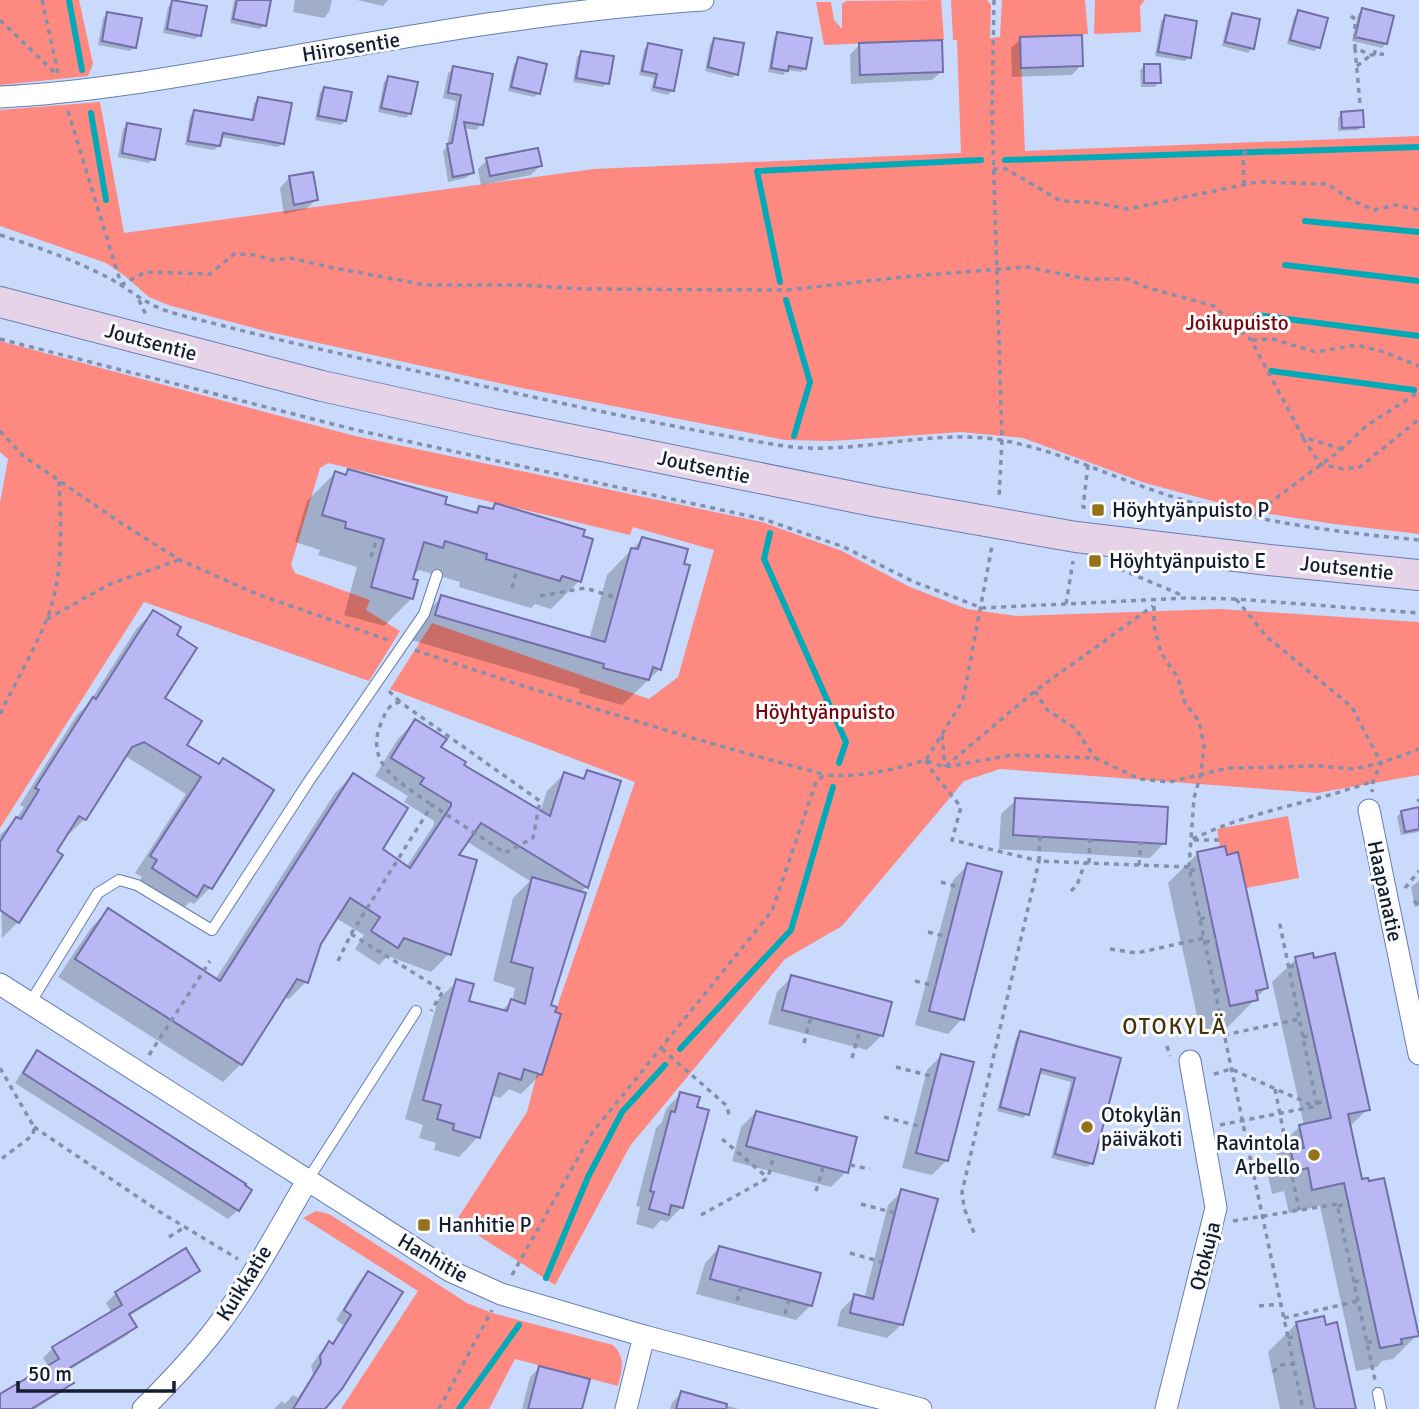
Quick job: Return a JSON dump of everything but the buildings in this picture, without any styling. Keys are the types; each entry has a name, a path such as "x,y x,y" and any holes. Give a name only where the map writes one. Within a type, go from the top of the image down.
{"main road":[{"name":"Joutsentie","path":"0,302 334,389 878,502 1076,537 1419,575"}],"street":[{"name":"Hiirosentie","path":"0,97 61,85 168,79 494,23 703,0"},
{"name":"Haapanatie","path":"1369,810 1419,1054"},
{"name":"Hanhitie","path":"0,984 307,1181 460,1275 501,1294 645,1336 921,1409"},
{"name":"Otokuja","path":"1166,1409 1216,1208 1201,1129 1181,1062"},
{"name":"Kuikkatie","path":"144,1409 184,1368 208,1338 255,1269 307,1181"},
{"path":"626,1409 645,1336"}],"lane":[{"path":"30,1003 98,892 119,880 137,885 212,930 309,781 418,624 437,575"},
{"path":"307,1181 416,1011"},
{"path":"1378,1393 1381,1409"}],"path":[{"path":"42,0 61,85 121,285"},
{"path":"994,0 993,169 1002,440 999,502"},
{"path":"1351,16 1355,19 1354,48 1360,104"},
{"path":"0,20 61,85"},
{"path":"1354,48 1372,55 1384,54"},
{"path":"1357,66 1372,55 1376,48"},
{"path":"1244,186 1243,157 1248,146"},
{"path":"993,169 1006,169 1060,201 1092,202 1128,209 1257,182 1328,184 1351,200 1374,210 1396,205 1419,210"},
{"path":"0,235 81,264 121,285 138,298 165,310 244,331 512,392 785,446 834,447 962,437 1002,440 1051,452 1192,502 1333,532 1419,540"},
{"path":"121,285 145,272 210,274 234,254 273,260 290,258 426,285 522,285 584,289 787,290 1027,267 1087,279 1126,279 1214,306 1251,340 1320,464 1343,469 1360,467 1419,419"},
{"path":"1251,340 1272,339 1316,352 1357,345 1419,366"},
{"path":"0,340 356,430 763,519 844,547 912,581 982,608 1187,597 1236,598 1419,613"},
{"path":"1252,516 1342,449 1366,426 1419,392"},
{"path":"1303,437 1342,449"},
{"path":"1088,465 1083,507 1121,514 1192,502"},
{"path":"0,714 47,619 56,581 59,547 59,480"},
{"path":"371,557 377,537"},
{"path":"926,760 963,699 993,540"},
{"path":"47,619 110,584 180,559"},
{"path":"1066,604 1073,559"},
{"path":"1113,566 1187,597"},
{"path":"512,588 517,569"},
{"path":"540,596 585,589 617,598"},
{"path":"1236,598 1267,637 1352,707 1381,763"},
{"path":"1154,599 1154,626 1161,653 1178,678 1185,703 1199,721 1204,746 1201,773 1194,798 1190,869 1303,1409"},
{"path":"945,768 1035,691 1154,606"},
{"path":"1035,691 1047,710 1075,729 1095,758"},
{"path":"400,702 540,801 533,838 505,853 432,805 388,772 380,761 376,740 383,718 393,703 400,702"},
{"path":"942,733 945,768"},
{"path":"509,1280 592,1133 772,911 816,782 824,775 855,776 890,771 926,760 945,768 1012,755 1095,758 1140,779 1169,782 1201,773 1241,768 1319,766 1354,769 1381,763 1419,749"},
{"path":"926,760 961,807 952,840 1039,861 1200,868"},
{"path":"1369,810 1373,781 1381,763"},
{"path":"1191,840 1217,827 1337,794 1373,781"},
{"path":"338,961 351,934 432,805"},
{"path":"975,1235 964,1208 962,1192 1039,861 1040,836"},
{"path":"1070,891 1077,885 1087,863 1090,839"},
{"path":"1191,840 1219,840"},
{"path":"1139,865 1141,842"},
{"path":"1405,888 1419,872"},
{"path":"941,882 961,888"},
{"path":"1414,901 1419,906"},
{"path":"1200,919 1211,916"},
{"path":"1279,920 1317,1103"},
{"path":"928,932 948,937"},
{"path":"1110,948 1137,953 1216,940"},
{"path":"148,1057 210,961"},
{"path":"1289,967 1297,965"},
{"path":"915,981 936,986"},
{"path":"1215,991 1226,988"},
{"path":"804,1043 811,1017"},
{"path":"1224,1035 1300,1019"},
{"path":"852,1058 860,1030"},
{"path":"1303,1037 1312,1035"},
{"path":"1167,1046 1181,1062"},
{"path":"661,1049 727,1106 729,1115"},
{"path":"896,1067 935,1077"},
{"path":"0,1068 34,1127 185,1227 255,1269"},
{"path":"1275,1089 1299,1210"},
{"path":"1201,1129 1317,1106 1317,1103 1327,1101"},
{"path":"884,1117 922,1127"},
{"path":"0,1160 33,1135 34,1127"},
{"path":"722,1139 768,1178"},
{"path":"701,1215 768,1178 774,1154"},
{"path":"850,1164 870,1169"},
{"path":"816,1191 823,1167"},
{"path":"1214,1224 1338,1203 1378,1393"},
{"path":"861,1204 895,1213"},
{"path":"1338,1206 1348,1204"},
{"path":"169,1237 185,1227"},
{"path":"850,1253 883,1262"},
{"path":"1354,1282 1365,1279"},
{"path":"737,1301 741,1287"},
{"path":"785,1314 789,1300"},
{"path":"1284,1318 1358,1301"},
{"path":"1259,1306 1281,1304"},
{"path":"439,1409 493,1308"},
{"path":"1288,1338 1299,1336"},
{"path":"1367,1343 1378,1340"},
{"path":"1273,1373 1280,1366 1294,1364"}],"green space":[{"path":"0,0 79,0 93,64 88,76 0,85"},
{"path":"941,0 944,40 824,45 816,2 831,2 834,20 842,29 842,4 846,1"},
{"name":"Joikupuisto","path":"951,0 987,0 991,5 990,38 1000,37 1002,0 1085,0 1088,34 1020,37 1025,151 1419,136 1419,534 1250,511 1145,483 1023,438 961,432 833,441 785,440 512,386 269,332 168,305 149,297 106,263 0,226 0,110 100,102 124,233 594,169 961,153 957,40 953,40"},
{"path":"1095,0 1145,0 1140,6 1141,32 1094,34"},
{"name":"Höyhtyänpuisto","path":"0,341 355,436 762,522 842,551 910,587 967,609 1017,616 1220,609 1419,622 1419,775 1317,793 1000,769 964,781 842,926 785,959 630,1146 555,1285 456,1221 527,1112 537,1074 542,1075 560,1015 555,1012 635,782 390,689 432,623 649,699 678,677 714,550 633,527 630,535 328,463 320,468 291,565 295,573 370,600 366,610 400,631 369,681 144,602 0,828 0,503 8,459 0,452"},
{"path":"1288,816 1299,878 1246,888 1238,852 1227,855 1225,846 1220,847 1217,829"},
{"path":"316,1211 329,1214 467,1303 492,1313 613,1345 621,1359 618,1386 515,1359 489,1409 341,1409 418,1291 303,1218"}],"waterway":[{"path":"69,0 82,70"},
{"path":"91,113 106,200"},
{"path":"1005,160 1419,147"},
{"path":"780,282 757,171 981,160"},
{"path":"1305,221 1419,232"},
{"path":"1285,265 1419,281"},
{"path":"786,300 810,382 794,436"},
{"path":"1256,315 1419,336"},
{"path":"1271,371 1414,390"},
{"path":"770,533 764,559 846,742 839,763"},
{"path":"680,1049 791,930 833,787"},
{"path":"546,1278 588,1177 622,1112 665,1065"},
{"path":"459,1409 519,1325"}],"place":[{"name":"Höyhtyänpuisto P","path":"1098,510"},
{"name":"Höyhtyänpuisto E","path":"1095,561"},
{"name":"Otokylän päiväkoti","path":"1087,1127"},
{"name":"Ravintola Arbello","path":"1314,1155"},
{"name":"Hanhitie P","path":"424,1225"}],"district":[{"name":"OTOKYLÄ","path":"1175,1026"}]}
